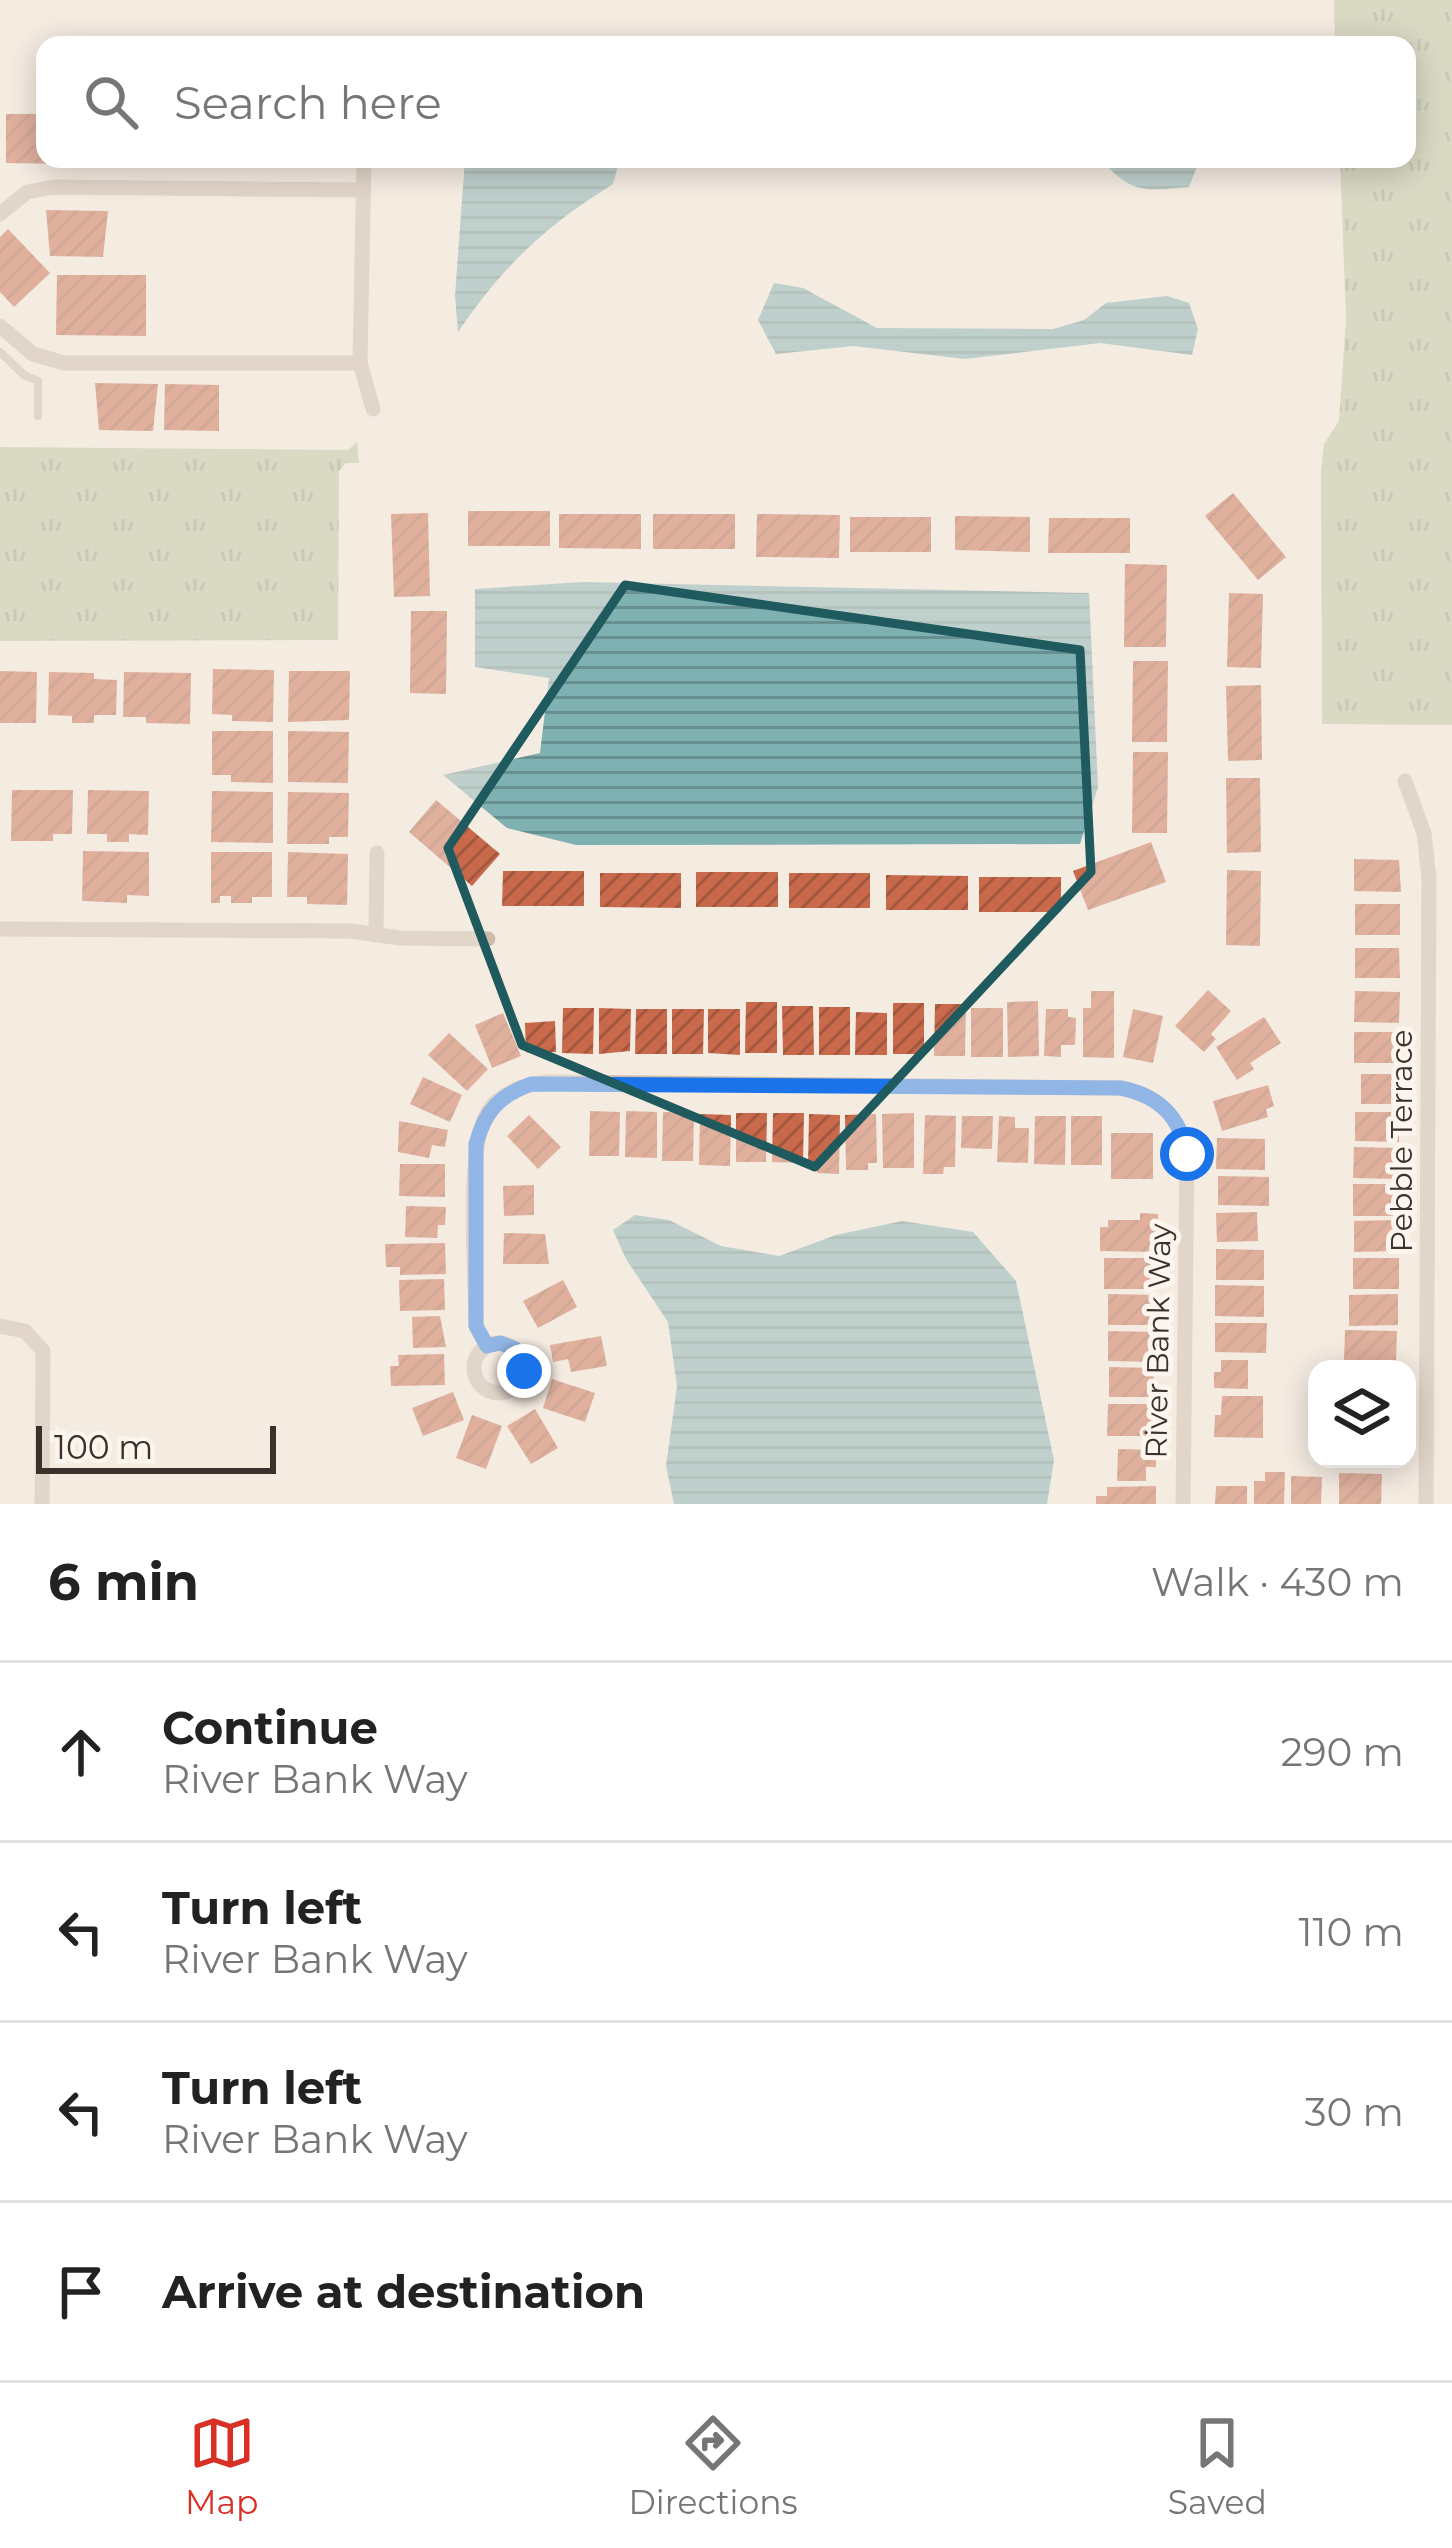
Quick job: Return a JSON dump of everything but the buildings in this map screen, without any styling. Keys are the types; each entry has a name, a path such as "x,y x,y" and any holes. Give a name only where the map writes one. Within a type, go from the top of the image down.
{"street":[{"path":"364,168 360,363 373,409"},
{"path":"0,214 27,192 53,187 364,190"},
{"path":"0,326 37,356 64,363 360,363"},
{"name":"Pebble Terrace","path":"1405,781 1424,833 1429,878 1426,1504"},
{"path":"376,934 377,853"},
{"path":"0,929 488,939"},
{"name":"River Bank Way","path":"487,1346 476,1326 476,1144 481,1126 499,1099 531,1084 1138,1091 1167,1109 1184,1138 1187,1154 1184,1504"},
{"path":"0,1326 25,1331 43,1351 42,1504"}],"lane":[{"path":"0,352 24,375 38,381 38,416"},
{"path":"24,375 37,356"}],"highlighted area":[{"path":"625,585 1080,650 1091,872 815,1167 522,1045 448,848"}],"green space":[{"path":"1334,0 1452,0 1452,725 1322,724 1321,471 1324,444 1339,421 1346,319 1340,168 1416,168 1416,36 1335,36"},
{"path":"357,442 359,463 346,463 339,471 338,640 0,641 0,447 348,450"}],"water":[{"path":"464,168 617,168 613,184 527,249 458,332 455,296"},
{"path":"1109,168 1196,168 1189,187 1139,188"},
{"path":"774,283 803,288 877,328 1053,329 1084,320 1106,303 1167,296 1189,303 1198,329 1192,355 1100,343 965,359 853,346 776,354 758,320"},
{"path":"583,582 1089,593 1098,787 1080,844 576,845 507,828 443,775 540,753 549,678 475,667 475,589"},
{"path":"635,1215 669,1220 721,1246 779,1256 836,1235 902,1221 973,1232 1016,1281 1054,1460 1047,1504 674,1504 666,1466 677,1386 668,1322 626,1259 613,1230"}],"route":[{"path":"524,1371 515,1349 500,1343 487,1346 476,1326 476,1144 488,1111 499,1099 531,1084 1120,1088 1154,1098 1167,1109 1178,1124 1187,1154"}]}
